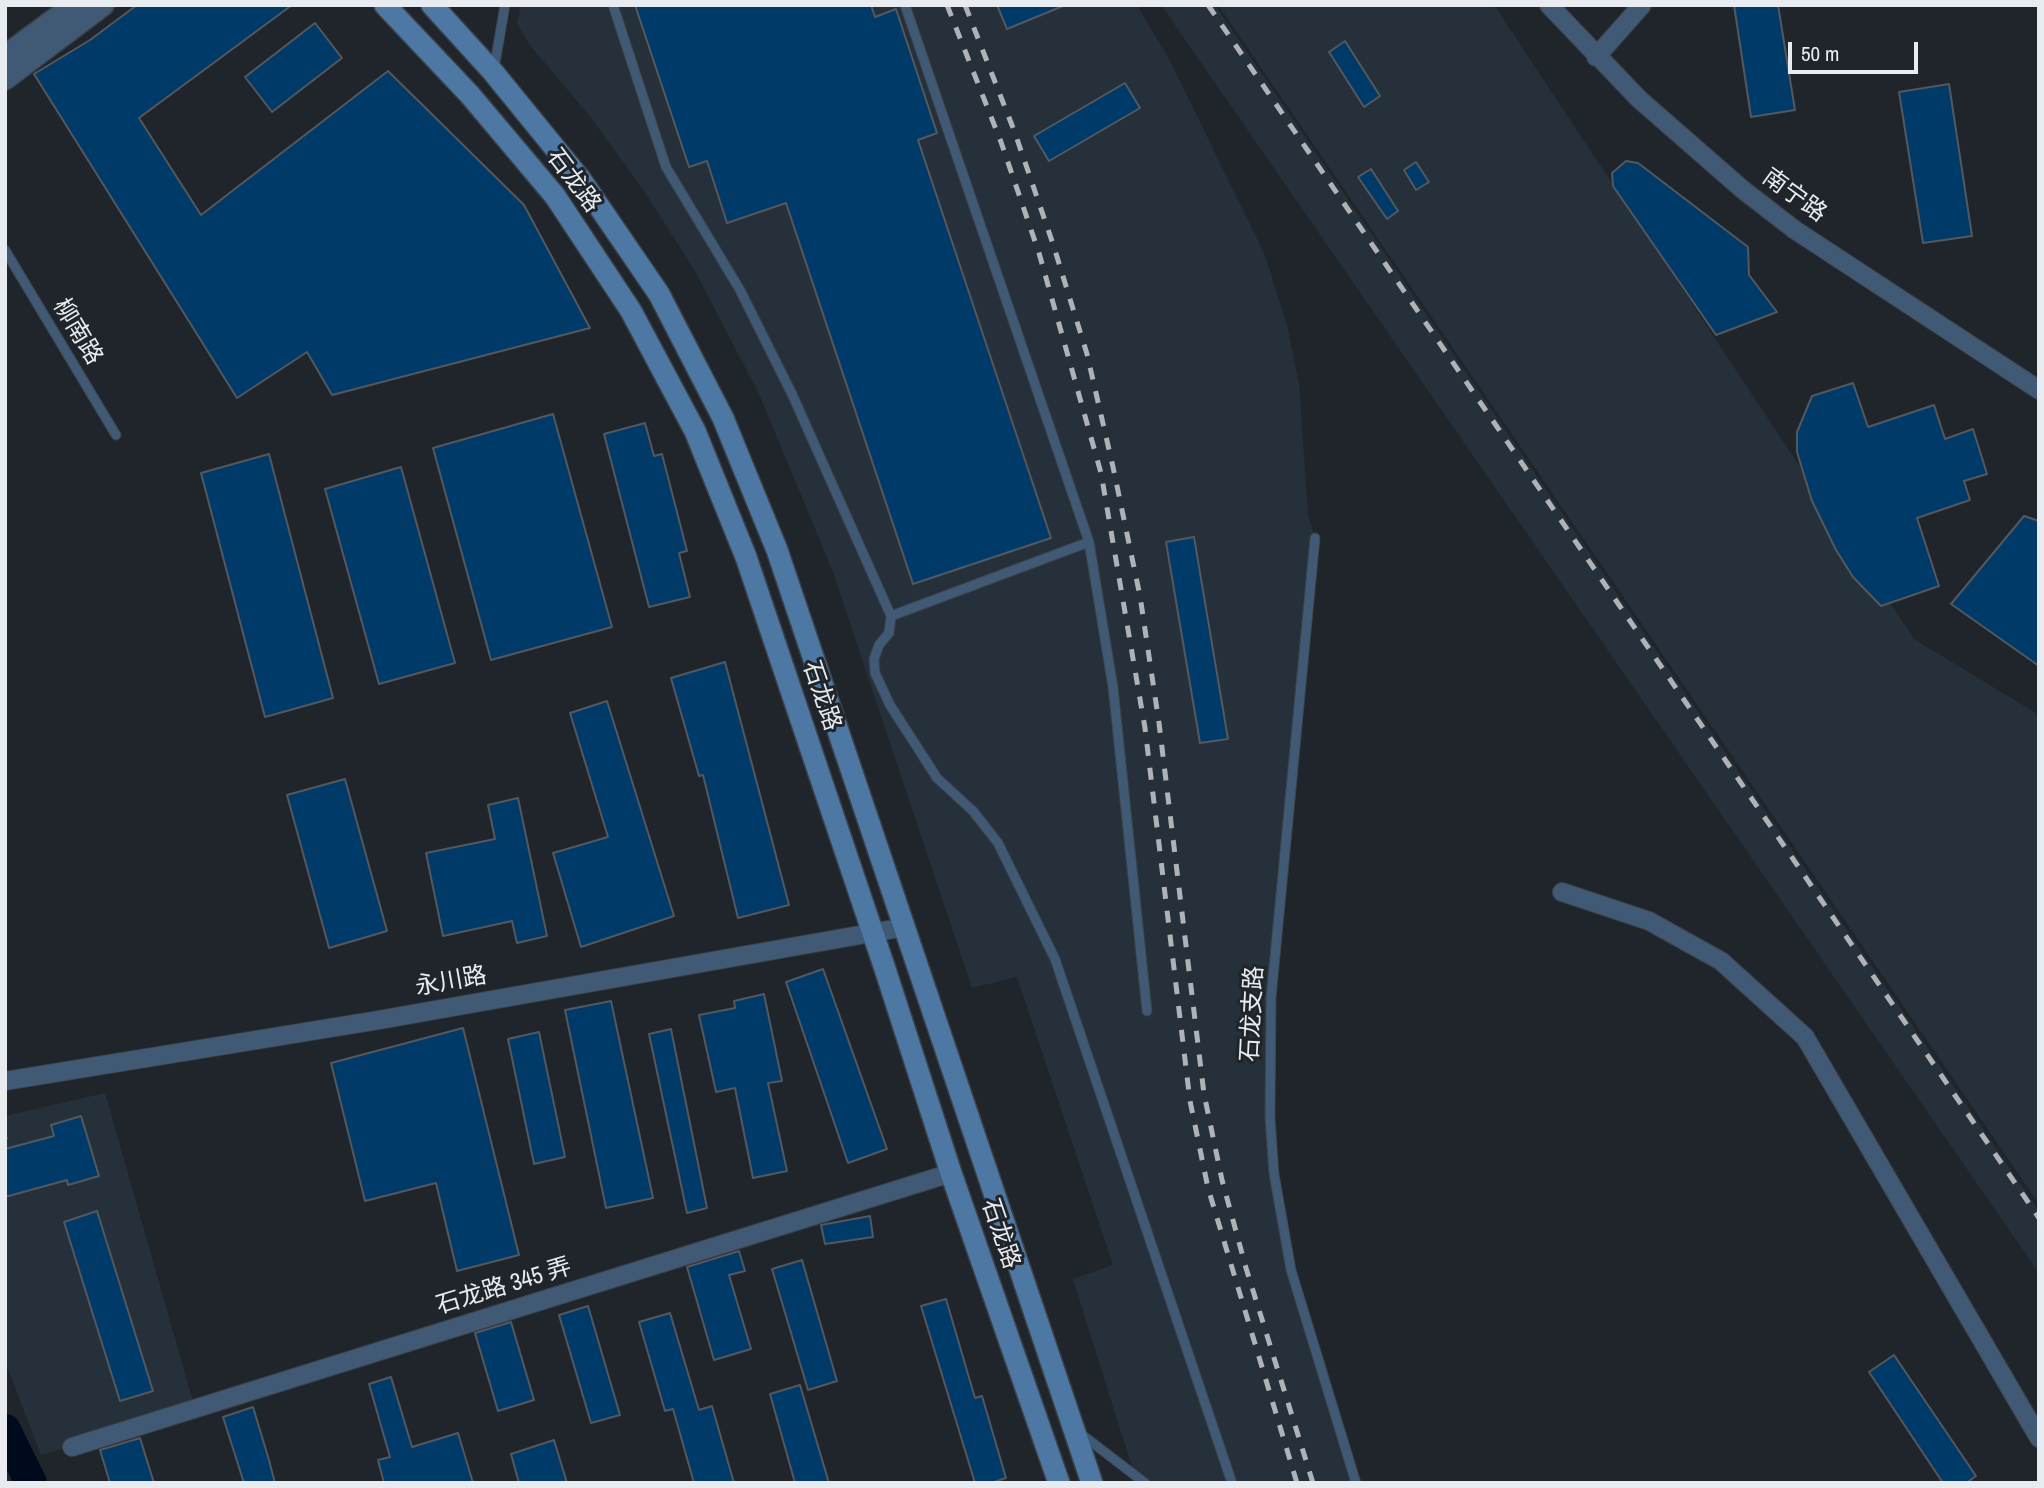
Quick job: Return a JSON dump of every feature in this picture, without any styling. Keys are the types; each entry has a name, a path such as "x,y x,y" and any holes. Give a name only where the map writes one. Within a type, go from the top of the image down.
{"main road":[{"name":"石龙路","path":"385,5 470,95 555,196 631,311 695,430 746,556 951,1173 1059,1483"},
{"name":"石龙路","path":"432,5 493,72 581,180 659,294 723,418 777,550 1092,1483"}],"street":[{"path":"5,56 74,5"},
{"path":"5,79 103,5"},
{"name":"南宁路","path":"1549,5 1596,57 1693,148 1795,230 2039,390"},
{"path":"1596,57 1642,5"},
{"path":"1562,892 1649,921 1721,961 1805,1037 2039,1438"},
{"name":"永川路","path":"5,1081 366,1022 905,927"},
{"name":"石龙路 345 弄","path":"72,1447 951,1173"}],"lane":[{"path":"493,72 505,5"},
{"path":"613,5 666,167 751,313 792,394 891,616 889,633 879,645 874,659 875,673 890,705 937,778 973,811 998,843 1055,959 1233,1483"},
{"path":"905,5 1089,542 1100,625 1112,687 1147,1011"},
{"name":"柳南路","path":"5,250 116,435"},
{"name":"石龙支路","path":"1315,538 1271,998 1270,1118 1274,1174 1292,1270 1356,1483"},
{"path":"891,616 1089,542"},
{"path":"1074,1429 1145,1483"}],"path":[{"path":"5,1136 7,1142"}],"shaded area":[{"path":"517,5 1137,5 1170,61 1264,253 1287,325 1299,384 1308,514 1315,538 1269,1058 1282,1224 1356,1483 1137,1483 1073,1279 1113,1265 1017,977 972,988 831,567 759,394 695,271 644,191 589,115 529,44 517,23 520,10"},
{"path":"1161,5 1215,5 2039,1211 2039,1273"},
{"path":"1218,5 1494,5 1914,639 2039,715 2039,1204"},
{"path":"105,1093 195,1409 41,1455 5,1361 5,1116"}],"building":[{"path":"137,5 292,5 139,118 201,215 388,71 524,205 590,328 332,395 307,352 237,398 34,74 90,40"},
{"path":"635,5 871,5 875,17 896,9 937,133 918,140 1051,538 913,584 786,203 727,223 707,161 689,167"},
{"path":"997,5 1063,5 1063,6 1007,29"},
{"path":"1734,5 1778,5 1795,110 1751,117"},
{"path":"315,23 342,58 272,112 245,77"},
{"path":"1345,41 1380,96 1364,107 1329,52"},
{"path":"1125,83 1140,108 1049,161 1034,136"},
{"path":"1949,84 1972,236 1923,243 1899,92"},
{"path":"1626,161 1638,163 1748,247 1749,275 1777,312 1716,335 1613,186 1612,173"},
{"path":"1416,162 1429,182 1416,190 1404,170"},
{"path":"1371,169 1398,211 1387,219 1358,177"},
{"path":"1853,383 1868,427 1934,405 1945,439 1973,429 1987,474 1964,481 1970,500 1917,518 1939,586 1881,606 1853,577 1836,550 1812,501 1797,452 1797,432 1812,396"},
{"path":"553,414 612,627 491,660 433,448"},
{"path":"645,423 654,456 662,454 687,551 679,553 690,597 649,607 604,434"},
{"path":"269,454 333,698 265,717 201,473"},
{"path":"401,467 455,663 379,684 325,489"},
{"path":"2024,516 2039,521 2039,666 1951,604"},
{"path":"1194,537 1228,739 1200,743 1166,542"},
{"path":"725,662 789,905 738,918 703,775 699,776 671,678"},
{"path":"607,701 674,916 581,947 553,853 608,837 570,713"},
{"path":"345,779 387,931 329,948 287,795"},
{"path":"518,798 547,936 517,943 512,921 443,936 426,853 495,839 488,805"},
{"path":"823,969 887,1149 848,1163 786,982"},
{"path":"764,994 782,1081 768,1083 787,1171 753,1178 735,1088 716,1092 699,1015 735,1008 734,1001"},
{"path":"611,1001 653,1198 606,1208 565,1010"},
{"path":"463,1028 519,1255 457,1271 436,1183 365,1201 331,1063"},
{"path":"671,1029 707,1208 687,1213 649,1034"},
{"path":"539,1032 565,1157 534,1164 508,1039"},
{"path":"81,1116 99,1176 68,1185 67,1180 5,1197 5,1149 54,1136 51,1125"},
{"path":"97,1211 153,1391 120,1401 64,1222"},
{"path":"870,1216 873,1237 825,1244 821,1225"},
{"path":"739,1251 745,1271 729,1275 751,1349 714,1360 687,1267"},
{"path":"802,1260 837,1381 808,1390 772,1269"},
{"path":"946,1299 975,1398 982,1396 1006,1478 991,1483 975,1483 921,1306"},
{"path":"588,1306 620,1415 591,1423 559,1315"},
{"path":"670,1313 699,1410 712,1406 734,1483 694,1483 673,1409 665,1411 639,1322"},
{"path":"511,1322 534,1400 498,1411 475,1333"},
{"path":"1894,1355 1976,1476 1966,1483 1943,1483 1869,1372"},
{"path":"391,1377 412,1447 458,1433 473,1483 384,1483 378,1460 390,1457 369,1384"},
{"path":"800,1385 829,1483 795,1483 770,1394"},
{"path":"253,1407 275,1483 244,1483 223,1417"},
{"path":"140,1438 154,1483 110,1483 100,1450"},
{"path":"554,1440 567,1483 519,1483 511,1454"}],"waterway":[{"path":"5,1430 31,1483"}],"railway":[{"path":"947,5 1001,142 1039,253 1101,473 1145,728 1190,1101 1208,1188 1297,1483"},
{"path":"965,5 1015,133 1087,354 1140,596 1159,723 1204,1094 1222,1180 1246,1268 1313,1483"},
{"path":"1208,5 2039,1218"}]}
